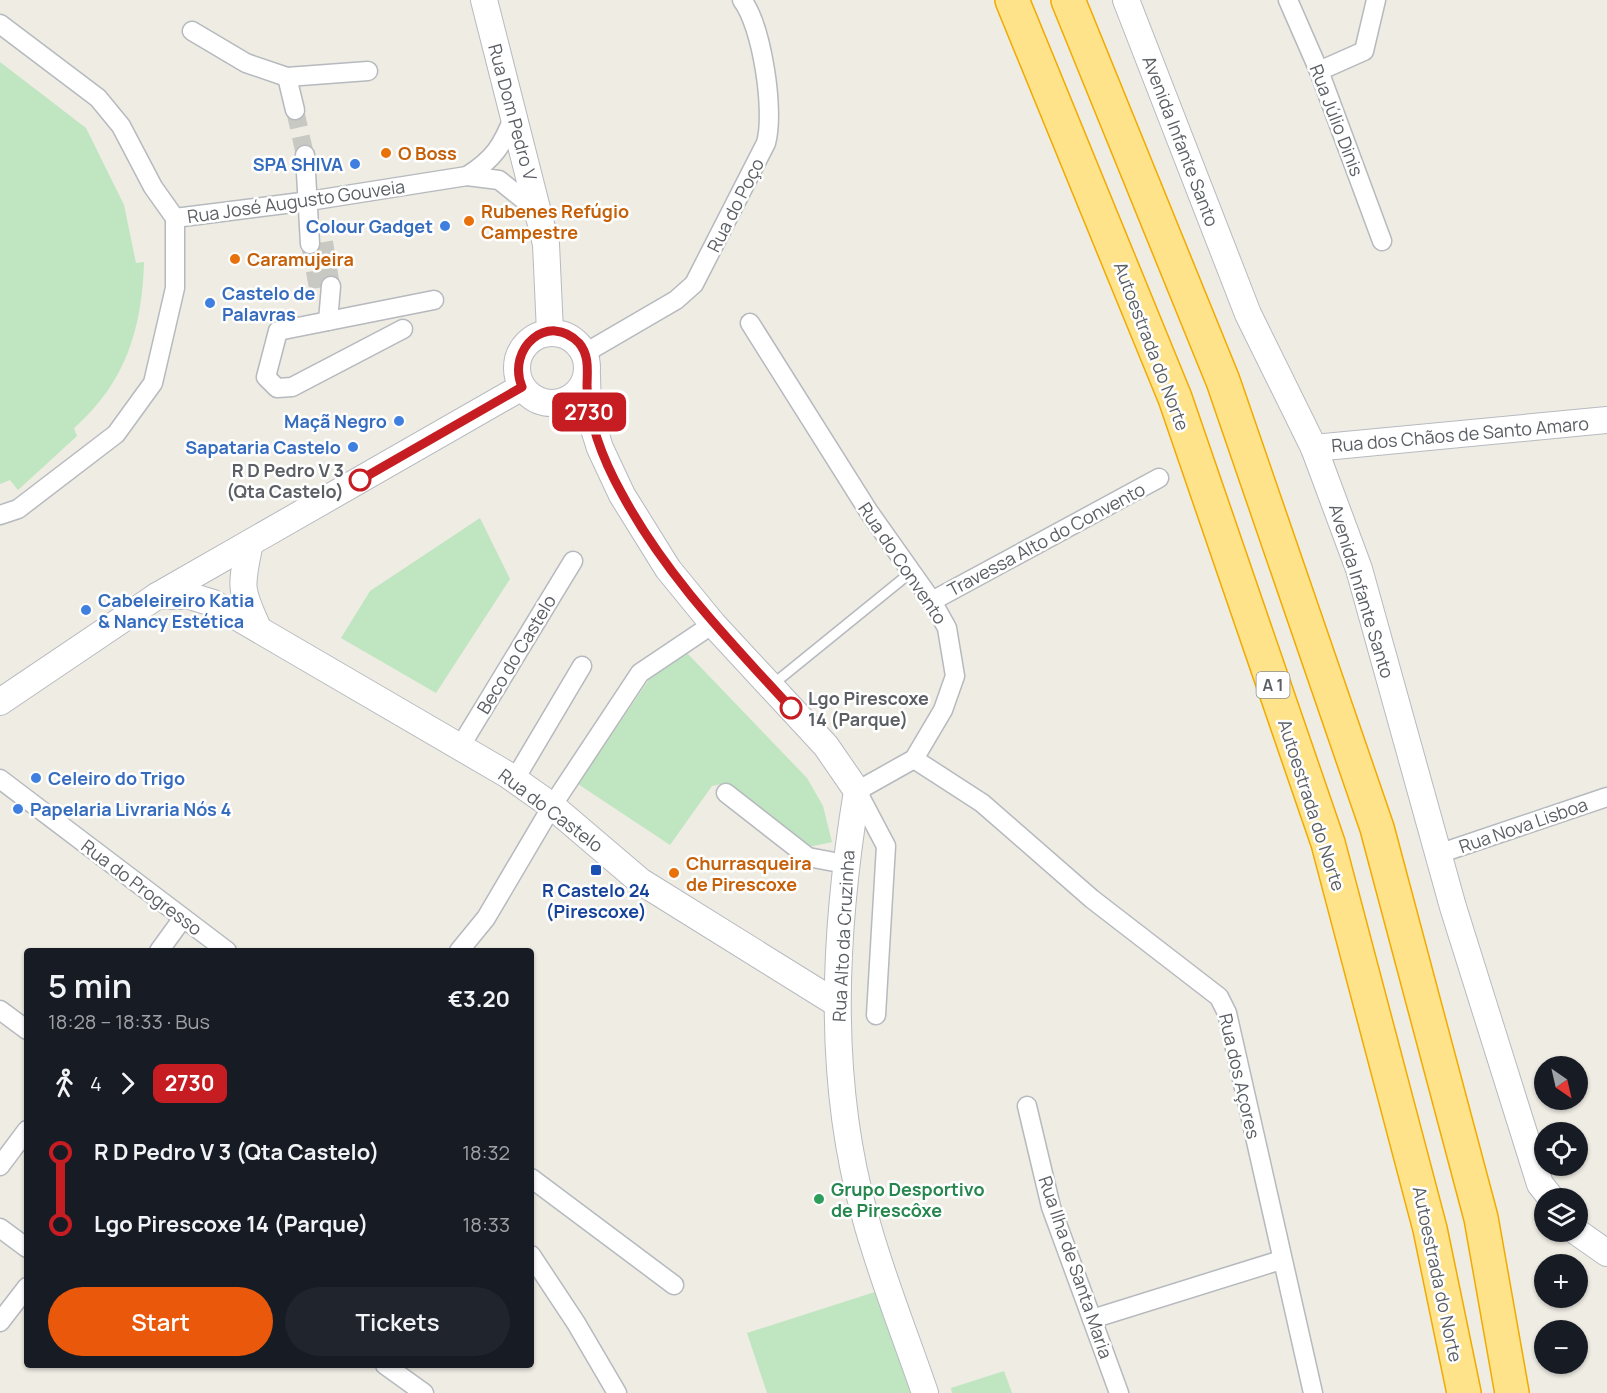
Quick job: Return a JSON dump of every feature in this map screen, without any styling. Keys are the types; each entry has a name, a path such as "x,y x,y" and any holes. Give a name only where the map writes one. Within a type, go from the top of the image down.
{"highway":[{"name":"Autoestrada do Norte","path":"1012,0 1175,398 1328,843 1430,1229 1464,1393"},
{"path":"1068,0 1223,381 1377,828 1480,1218 1512,1393"}],"street":[{"name":"Rua Dom Pedro V","path":"484,0 540,212 546,244 550,332"},
{"name":"Rua do Poço","path":"586,364 676,300 694,284 766,142 770,119 761,54 754,21 742,0"},
{"name":"Avenida Infante Santo","path":"1126,0 1248,314 1314,448 1359,569 1438,854 1543,1188"},
{"name":"Rua Júlio Dinis","path":"1288,0 1319,71 1382,241"},
{"path":"1319,71 1364,51 1376,0"},
{"name":"Rua José Augusto Gouveia","path":"0,24 98,98 121,126 153,187 175,218 310,209 467,176 487,164 496,153 514,115"},
{"path":"192,31 246,63 287,77 369,71"},
{"path":"287,77 295,110"},
{"path":"305,155 310,209 317,243"},
{"name":"Rua José Augusto Gouveia","path":"467,176 506,184 540,212"},
{"path":"0,515 18,509 116,434 153,383 175,288 175,218"},
{"path":"325,287 328,321"},
{"path":"403,329 292,387 284,389 270,383 266,377 278,331 434,300"},
{"name":"Rua do Convento","path":"750,324 910,573 932,601 947,628 955,676 943,710 914,759"},
{"path":"586,364 574,396 564,401 540,401 522,387 517,375 521,352 538,335 550,332 571,337 586,364 588,410 596,435 622,495 668,569 713,624 826,746 857,791 886,846 876,1015"},
{"path":"0,702 157,596 522,387"},
{"name":"Rua dos Chãos de Santo Amaro","path":"1314,448 1607,420"},
{"name":"Travessa Alto do Convento","path":"932,601 1159,478"},
{"path":"250,543 242,579 242,595 258,628"},
{"name":"Beco do Castelo","path":"460,747 573,561"},
{"name":"Rua do Castelo","path":"157,596 190,597 213,603 515,779 552,806 640,881 836,1003"},
{"path":"461,948 486,918 552,806 640,673 713,624"},
{"path":"515,779 582,666"},
{"path":"857,791 914,759"},
{"name":"Rua dos Açores","path":"914,759 982,803 1092,899 1218,997 1227,1014 1312,1393"},
{"name":"Rua do Progresso","path":"0,779 223,948"},
{"name":"Rua Alto da Cruzinha","path":"857,791 845,864 836,1003 848,1133 864,1215 925,1393"},
{"path":"726,793 808,857 845,864"},
{"name":"Rua Nova Lisboa","path":"1438,854 1607,797"},
{"path":"161,948 183,918"},
{"path":"0,1010 24,1028"},
{"name":"Rua Ilha de Santa Maria","path":"1027,1106 1051,1207 1119,1393"},
{"path":"0,1166 24,1134"},
{"path":"534,1180 674,1285"},
{"path":"0,1228 24,1246"},
{"path":"1588,1240 1607,1253"},
{"path":"534,1260 576,1323 617,1393"},
{"path":"1092,1318 1281,1260"},
{"path":"0,1322 24,1291"},
{"path":"389,1368 424,1393"}],"lane":[{"path":"771,686 910,573"}],"green space":[{"path":"0,62 86,128 124,205 136,263 144,262 143,287 134,333 118,374 92,411 74,428 77,436 18,490 10,480 0,484"},
{"path":"480,518 510,579 436,693 341,638 370,591"},
{"path":"686,652 807,778 823,806 832,842 809,847 722,784 712,786 670,845 578,784 650,678"},
{"path":"881,1290 913,1393 767,1393 747,1333"},
{"path":"1004,1371 1012,1393 952,1393 951,1388"}],"tunnel":[{"path":"295,110 305,155"},
{"path":"324,242 331,286"},
{"path":"310,244 318,288"}],"bus line":[{"name":"2730","path":"360,480 522,387 517,375 517,363 528,342 538,335 550,332 571,337 585,353 588,364 588,410 600,448 622,495 668,569 713,624 791,708"}],"place":[{"name":"O Boss","path":"386,153"},
{"name":"SPA SHIVA","path":"355,164"},
{"name":"Rubenes Refúgio Campestre","path":"469,221"},
{"name":"Colour Gadget","path":"445,226"},
{"name":"Caramujeira","path":"235,259"},
{"name":"Castelo de Palavras","path":"210,303"},
{"name":"Maçã Negro","path":"399,421"},
{"name":"Sapataria Castelo","path":"353,447"},
{"name":"R D Pedro V 3 (Qta Castelo)","path":"360,480"},
{"name":"Cabeleireiro Katia & Nancy Estética","path":"86,610"},
{"name":"Lgo Pirescoxe 14 (Parque)","path":"791,708"},
{"name":"Celeiro do Trigo","path":"36,778"},
{"name":"Papelaria Livraria Nós 4","path":"18,809"},
{"name":"R Castelo 24 (Pirescoxe)","path":"596,870"},
{"name":"Churrasqueira de Pirescoxe","path":"674,873"},
{"name":"Grupo Desportivo de Pirescôxe","path":"819,1199"}]}
